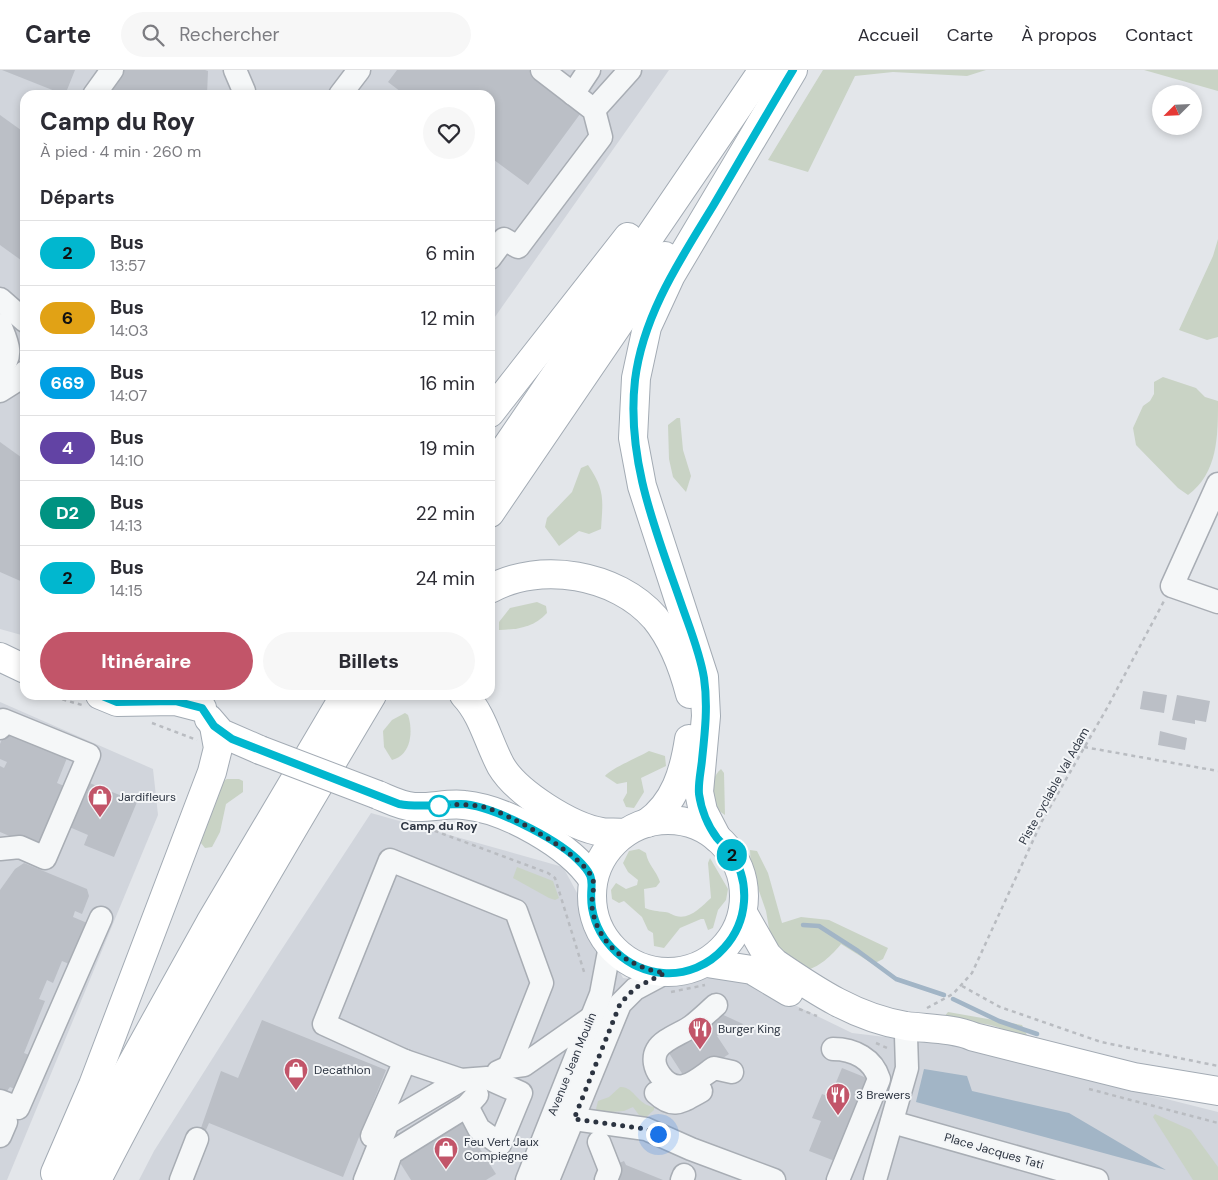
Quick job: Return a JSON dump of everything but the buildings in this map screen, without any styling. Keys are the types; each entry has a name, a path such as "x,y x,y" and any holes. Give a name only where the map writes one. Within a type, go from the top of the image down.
{"main road":[{"path":"495,407 758,70"},
{"path":"495,464 763,70"},
{"path":"495,506 793,70"},
{"path":"717,838 703,811 699,792 706,716 704,677 642,486 633,438 636,378 647,327 672,275 793,70"},
{"path":"469,700 476,707 500,765 515,783 533,798 580,825 602,832 636,828 679,820 699,826 717,838 731,853 740,872 744,892 743,913 730,942 707,963 680,972 665,973 635,965 610,946 596,922 592,908 593,880 601,859 636,828 661,813 677,788 692,724 690,693 682,665 669,639 654,618 634,599 612,587 594,581 572,576 547,574 523,577 495,586"},
{"path":"0,659 20,667"},
{"path":"112,700 117,702 175,701 208,719 232,739 399,804 414,806 461,804 496,812 567,850 593,880"},
{"path":"72,1180 105,1112 210,923 342,700"},
{"path":"97,1180 181,1022 247,904 369,700"},
{"path":"247,904 388,700"},
{"path":"53,1180 96,1076 212,772 208,719"},
{"path":"743,913 767,955 806,985 859,1013 906,1026 914,1031"},
{"path":"707,963 752,970 780,987 826,1010 914,1031 961,1032 974,1037 1158,1081 1218,1091"},
{"path":"1158,1081 1197,1097 1218,1102"}],"street":[{"path":"98,90 112,70"},
{"path":"235,70 244,90"},
{"path":"344,90 359,70"},
{"path":"495,251 504,239 518,247 601,137 594,110 542,70"},
{"path":"573,94 589,70"},
{"path":"594,110 630,70"},
{"path":"0,289 20,304"},
{"path":"0,298 20,316"},
{"path":"0,325 10,350 8,358 0,368"},
{"path":"0,391 20,378"},
{"path":"0,402 20,389"},
{"path":"1218,484 1172,586 1218,602"},
{"path":"0,728 3,720 89,755 45,858 20,847 0,849"},
{"path":"509,1067 542,983 516,911 390,860 324,1024 405,1061 461,1080 487,1078 509,1067 524,1065 590,1018"},
{"path":"0,1101 18,1108 101,918"},
{"name":"Avenue Jean Moulin","path":"527,1180 601,994 610,946"},
{"name":"Avenue Jean Moulin","path":"548,1180 620,1004 635,988 665,973"},
{"path":"716,1005 692,1026 661,1046 654,1058 656,1067 668,1083 676,1087 685,1086 714,1068 732,1072"},
{"path":"875,1180 907,1068 914,1031"},
{"path":"834,1049 868,1059 876,1067 879,1079 838,1180"},
{"path":"353,1180 405,1061"},
{"path":"466,1106 479,1129 500,1144 521,1093 487,1078"},
{"path":"382,1180 391,1153 466,1106 487,1078"},
{"path":"365,1180 388,1123 461,1080"},
{"path":"656,1093 666,1102 676,1103 701,1091"},
{"path":"0,1119 6,1122 0,1136"},
{"path":"574,1119 646,1129 690,1149 774,1180"},
{"name":"Place Jacques Tati","path":"892,1122 1097,1180"},
{"path":"181,1180 197,1139"},
{"path":"599,1142 610,1170 606,1180"},
{"path":"690,1149 718,1166 725,1180"}],"path":[{"name":"Piste cyclable Val Adam","path":"914,1031 928,1007 953,994 972,973 1042,821 1172,586"},
{"path":"150,722 208,719"},
{"path":"1084,747 1218,771"},
{"path":"962,986 1000,1007 1101,1042 1218,1066"}],"shaded area":[{"path":"0,70 669,70 495,317 495,90 20,90 20,635 0,629"},
{"path":"0,702 153,769 158,815 7,1180 0,1180"},
{"path":"371,813 563,867 623,978 673,983 733,975 852,1033 952,1045 1218,1112 1218,1180 139,1180 154,1151 276,958"}],"green space":[{"path":"823,70 986,70 967,76 893,72 855,76 808,172 768,160"},
{"path":"1144,70 1218,70 1218,91"},
{"path":"1218,239 1218,337 1207,340 1179,330 1213,256"},
{"path":"1163,377 1196,388 1205,397 1218,401 1218,427 1211,465 1198,486 1188,495 1178,488 1136,445 1133,428 1143,406 1150,401 1154,394 1154,382"},
{"path":"677,418 680,418 683,450 691,476 686,492 673,477 669,459 668,425"},
{"path":"588,465 594,474 602,495 601,529 589,534 579,531 559,546 545,527 547,518 572,492 581,468"},
{"path":"537,602 546,606 547,613 542,618 525,627 499,630 499,622 510,608"},
{"path":"405,713 410,721 409,741 404,753 392,760 384,747 383,731 392,720"},
{"path":"649,751 665,756 666,766 641,778 644,792 634,808 626,807 623,800 627,793 627,782 617,784 605,776"},
{"path":"721,769 724,773 725,815 715,806 712,793 714,780"},
{"path":"227,779 243,781 243,792 226,804 220,832 212,847 205,848 196,837 221,782"},
{"path":"639,849 646,853 648,861 660,882 656,887 644,889 645,908 681,917 691,914 711,898 708,863 710,858 728,889 726,900 718,910 713,928 708,930 704,919 701,919 680,928 664,948 654,946 653,933 648,930 642,917 624,901 619,903 612,899 611,890 616,883 626,889 637,885 638,880 628,872 623,863 629,851"},
{"path":"750,850 757,851 768,873 782,923 801,917 829,920 888,948 883,959 873,964 841,944 822,963 809,969 797,969 780,959 770,934 766,911 751,868"},
{"path":"517,867 553,881 559,898 555,900 549,898 513,878"},
{"path":"948,1012 1022,1025 1027,1035 1017,1034 990,1025 961,1022 944,1017"},
{"path":"620,1087 629,1089 643,1103 654,1107 654,1110 646,1117 639,1115 633,1107 624,1111 599,1113 596,1109 598,1101 609,1097"},
{"path":"1155,1114 1191,1130 1218,1167 1218,1180 1193,1180 1153,1117"}],"water":[{"path":"924,1069 967,1076 972,1091 1069,1113 1166,1170 916,1102"}],"waterway":[{"path":"803,925 819,926 858,951 896,979 944,995"},
{"path":"953,999 999,1021 1037,1034"}],"bus line":[{"name":"2","path":"112,700 117,702 175,701 202,708 214,726 221,733 232,739 399,804 438,806 461,804 482,807 511,818 567,850 586,870 593,880 592,908 596,922 610,946 622,957 650,971 665,973 694,969 707,963 717,955 726,946 739,925 744,903 743,882 731,853 717,838 703,811 699,792 706,716 704,677 642,486 633,438 636,378 647,327 672,275 793,70"}],"place":[{"name":"Camp du Roy","path":"439,806"},
{"name":"Jardifleurs","path":"100,818"},
{"name":"Burger King","path":"700,1050"},
{"name":"Decathlon","path":"296,1091"},
{"name":"3 Brewers","path":"838,1116"},
{"name":"Feu Vert Jaux Compiegne","path":"446,1170"}],"route":[{"path":"439,806 461,804 482,807 511,818 567,850 593,880 592,908 602,935 610,946 635,965 650,971 665,973 635,988 620,1004 574,1119 646,1129 658,1134"}]}
